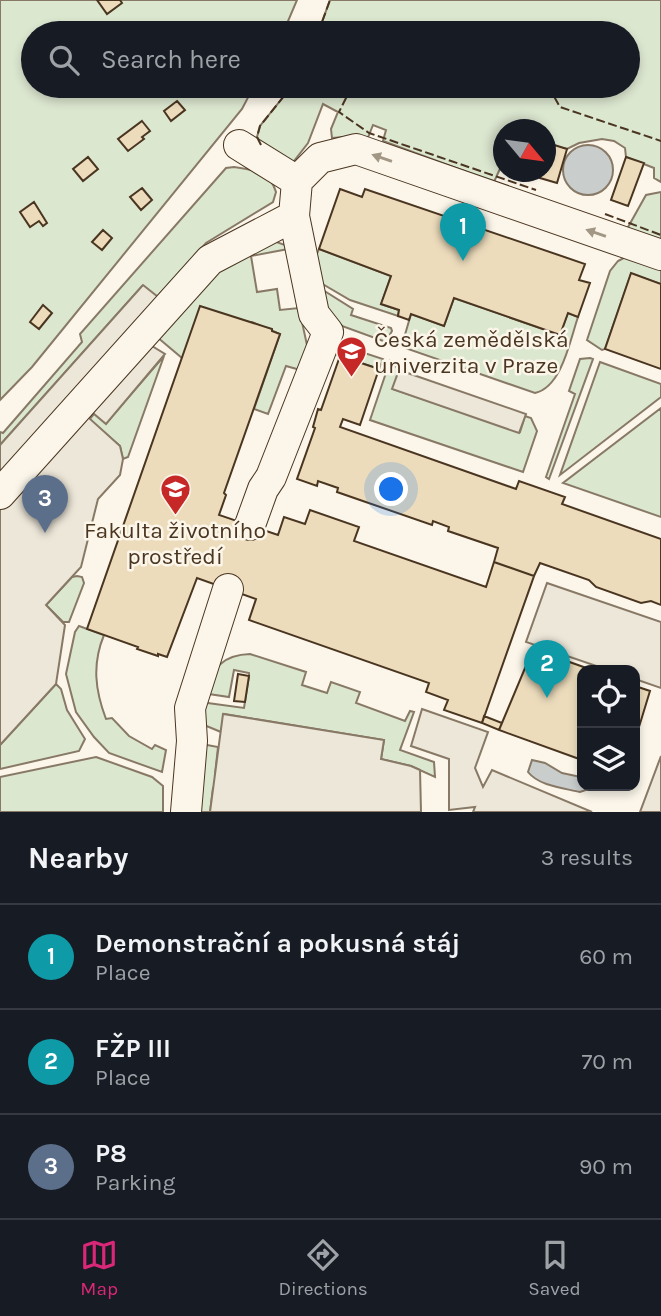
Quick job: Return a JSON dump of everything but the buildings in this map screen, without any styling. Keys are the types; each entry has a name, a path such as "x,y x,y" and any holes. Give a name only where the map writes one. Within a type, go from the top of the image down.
{"street":[{"path":"239,145 298,181"},
{"path":"250,525 328,332 314,314 294,216 298,181 320,159 356,149 661,255"},
{"path":"0,494 209,260 294,216"},
{"path":"186,812 192,741 190,708 228,589"}],"green space":[{"path":"0,0 297,0 288,21 21,21 21,98 248,98 242,109 32,367 0,400"},
{"path":"330,0 661,0 661,182 654,178 654,168 626,157 625,148 614,141 602,139 579,143 567,149 556,146 556,119 493,119 493,182 383,141 386,130 373,125 367,140 356,136 332,138 331,129 338,112 323,104 308,143 294,161 277,158 263,147 257,137 260,126 282,98 640,98 640,21 322,21"},
{"path":"226,168 253,171 270,180 276,192 273,202 206,243 157,297 142,286 0,445 0,432 3,433 82,342 80,334"},
{"path":"661,192 661,240 627,229 646,195"},
{"path":"271,240 285,245 288,249 251,256 257,292 277,289 280,310 299,308 310,359 304,371 286,366 268,414 254,409 280,334 252,322 182,358 157,337 221,267"},
{"path":"319,249 391,276 381,304 399,310 398,316 350,300 314,279 312,265"},
{"path":"631,254 661,259 661,284 631,274 605,349 602,350 587,340 610,271 618,261"},
{"path":"315,285 353,309 351,315 391,328 386,342 331,322"},
{"path":"454,298 560,335 568,313 578,317 564,361 552,382 535,393 402,345 411,314 444,326"},
{"path":"346,347 383,359 379,369 334,354"},
{"path":"164,356 128,457 123,459 120,446 89,419 94,413 106,423"},
{"path":"580,359 593,359 549,479 546,477 575,394 569,391"},
{"path":"390,361 399,370 393,389 520,432 525,416 531,418 537,431 523,472 370,420"},
{"path":"600,362 661,384 661,397 560,475"},
{"path":"661,408 661,517 563,483"},
{"path":"72,577 82,577 84,583 69,622 63,622 46,605"},
{"path":"79,626 104,635 96,677 106,719 112,718 129,736 152,749 155,745 166,750 162,772 109,753 76,712 66,674 75,632"},
{"path":"250,654 306,672 302,685 327,693 331,682 360,692 356,703 405,721 410,711 414,712 400,750 434,762 435,777 411,766 381,759 384,740 224,714 221,732 204,725 200,702 244,708 249,673 234,670 229,697 202,693 220,664 232,657"},
{"path":"56,684 61,689 67,710 85,739 79,751 0,769 0,745"},
{"path":"207,745 218,747 215,775 421,812 213,788 210,812 198,812 200,751"},
{"path":"96,757 152,777 163,786 163,812 0,812 0,777"}],"shaded area":[{"path":"588,145 606,152 613,170 606,188 588,195 570,188 563,170 570,152"},
{"path":"143,285 177,312 152,346 165,354 106,424 94,414 90,419 120,446 123,459 120,475 98,499 81,567 46,605 65,625 56,684 0,745 0,445"},
{"path":"399,370 526,414 519,433 392,389"},
{"path":"547,583 661,622 661,688 640,681 640,665 593,665 526,642"},
{"path":"422,709 488,732 475,768 483,787 492,770 592,812 473,812 475,807 449,810 449,759 411,746"},
{"path":"223,714 384,740 381,759 420,770 421,812 210,812"},
{"path":"661,756 661,812 640,812"},
{"path":"532,760 545,763 562,773 577,776 577,791 583,791 580,792 552,786 528,772"}],"fence":[{"path":"322,21 330,0"},
{"path":"261,145 257,137 260,126 282,98"},
{"path":"346,98 339,112 369,133 536,190"},
{"path":"555,98 560,107 661,141"},
{"path":"605,214 661,235"}],"place":[{"name":"Demonstrační a pokusná stáj","path":"463,261"},
{"name":"Česká zemědělská univerzita v Praze","path":"351,379"},
{"name":"Fakulta životního prostředí","path":"175,516"},
{"name":"P8","path":"45,533"},
{"name":"FŽP III","path":"547,698"}]}
